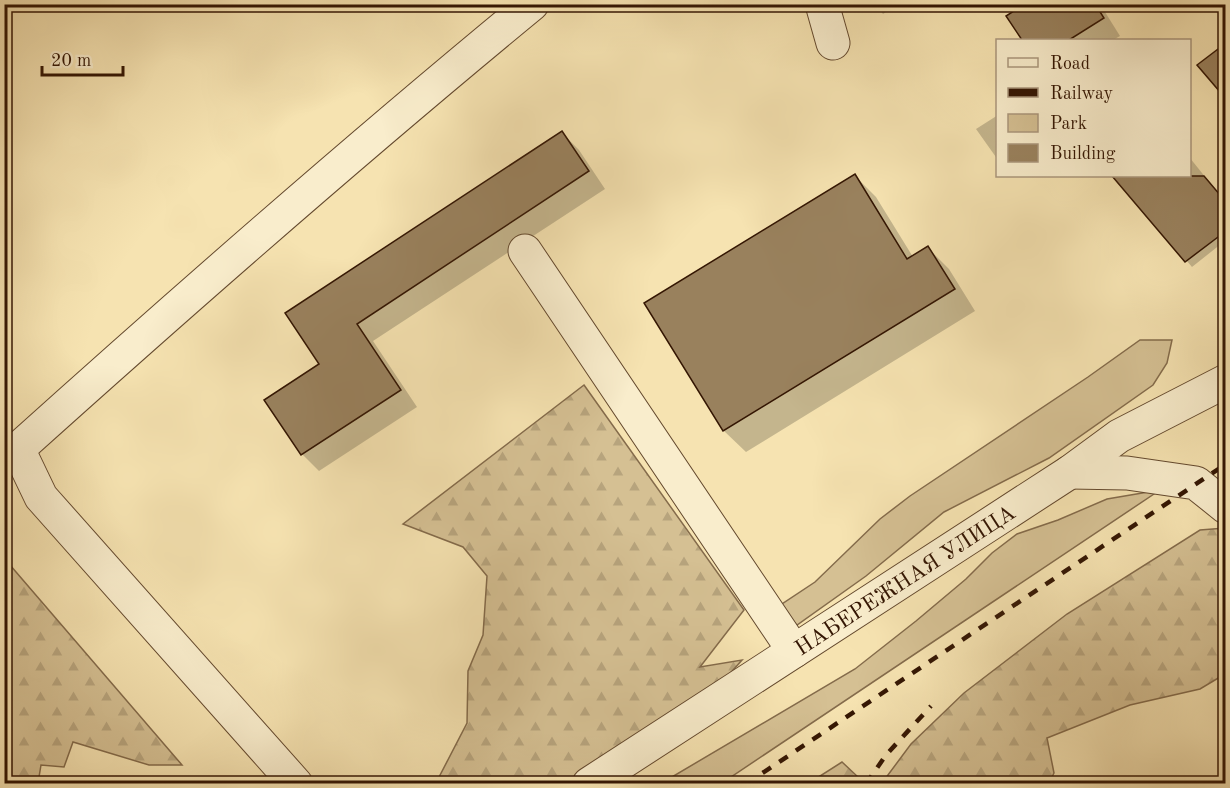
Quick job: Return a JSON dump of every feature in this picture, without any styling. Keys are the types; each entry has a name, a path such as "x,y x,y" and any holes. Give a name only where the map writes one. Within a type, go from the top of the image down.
{"street":[{"path":"296,783 41,497 11,453 201,285 425,92 532,4"},
{"path":"822,4 833,43"},
{"path":"525,251 794,651"},
{"name":"НАБЕРЕЖНАЯ УЛИЦА","path":"589,783 1070,472 1119,436 1226,381"},
{"path":"1070,472 1127,472 1196,483 1226,507"}],"green space":[{"path":"1140,340 1172,340 1167,363 1153,385 1049,458 944,512 866,576 797,625 781,613 782,604 815,582 880,519 910,496"},
{"path":"584,385 744,610 700,667 742,660 717,688 574,783 440,783 437,781 467,723 468,671 483,635 487,576 463,547 403,524"},
{"path":"1160,490 722,783 660,784 855,669 916,621 966,579 992,553 1017,534 1058,520 1107,499"},
{"path":"1225,528 1225,674 1200,689 1130,705 1047,738 1054,773 1049,783 882,783 911,744 964,693 1067,614 1200,530"},
{"path":"10,565 182,765 149,765 73,742 64,767 41,765 38,783 5,783 4,568"},
{"path":"842,762 858,777 854,783 809,783"}],"building":[{"path":"1025,4 1095,4 1104,18 1071,39 1021,39 1006,16"},
{"path":"1226,43 1226,99 1197,65"},
{"path":"562,131 589,171 357,324 401,390 301,455 264,400 319,364 285,313"},
{"path":"855,174 907,259 928,246 955,289 723,431 644,303"},
{"path":"1204,176 1226,202 1226,231 1185,262 1113,177"}],"railway":[{"path":"746,784 1226,464"},
{"path":"866,784 886,755 931,706"}]}
